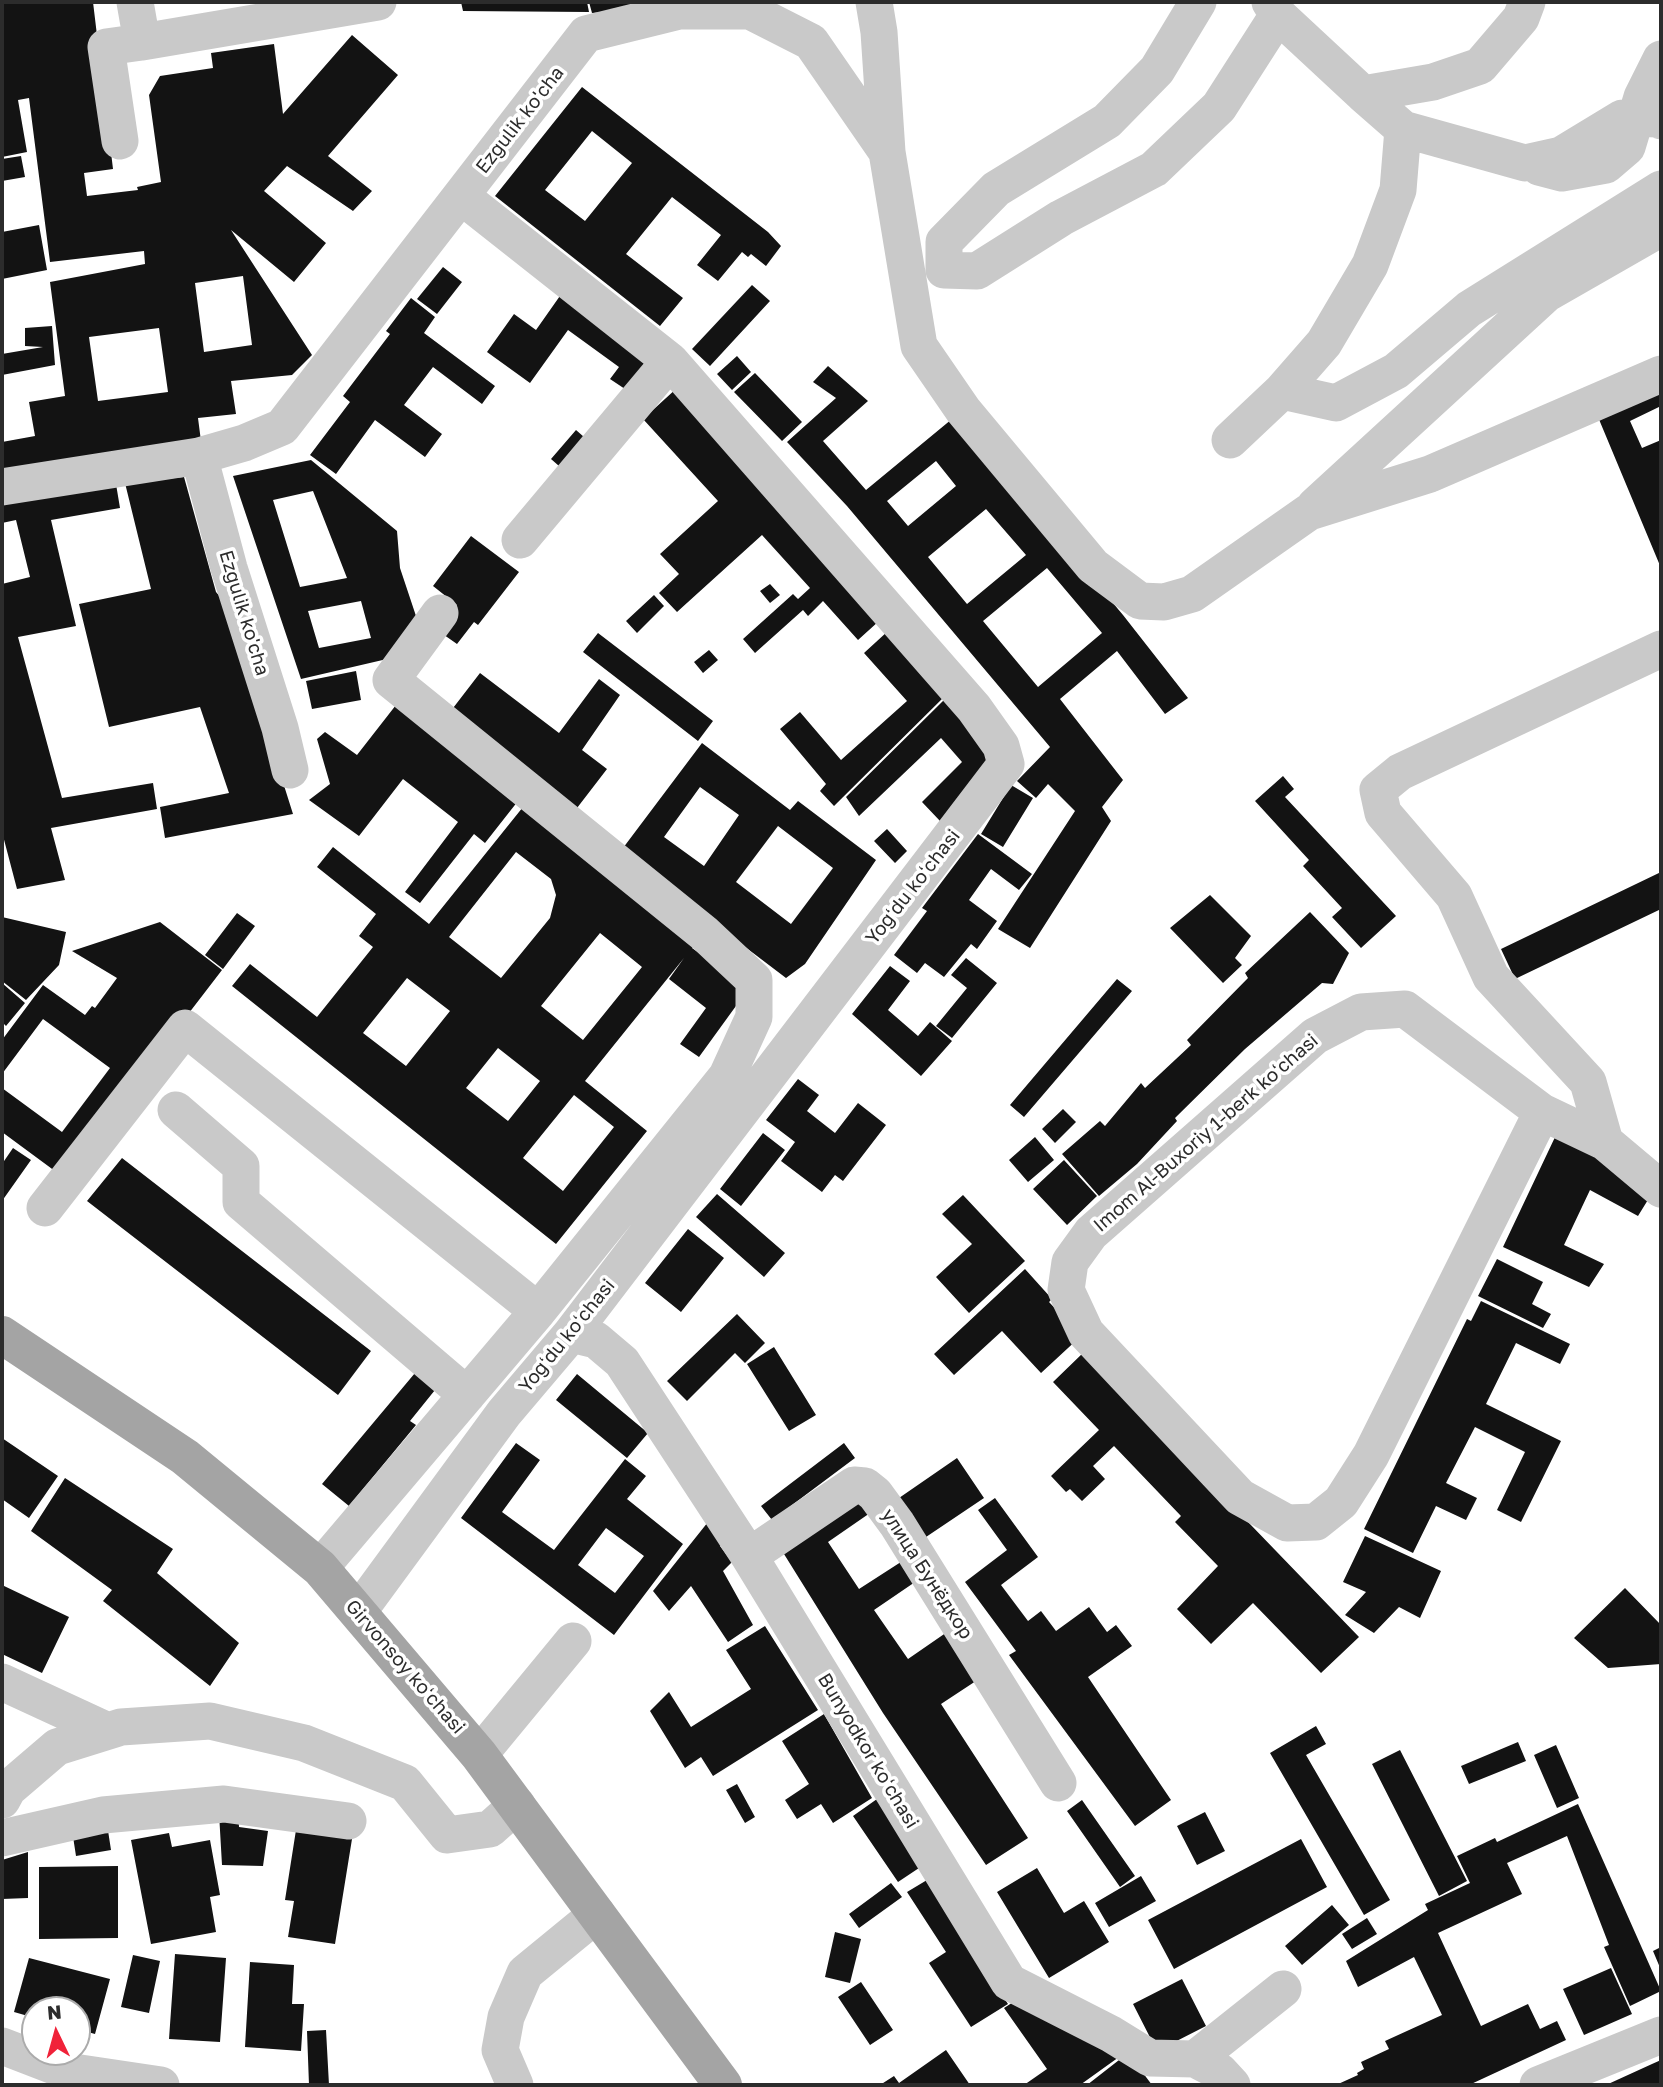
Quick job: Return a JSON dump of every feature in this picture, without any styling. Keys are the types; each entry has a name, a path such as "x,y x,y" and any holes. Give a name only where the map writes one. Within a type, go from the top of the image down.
{"main road":[{"name":"Girvonsoy koʻchasi","path":"2,1335 186,1457 320,1568 479,1755 723,2085"}],"street":[{"path":"135,2 142,42"},
{"path":"120,141 106,47 378,2"},
{"path":"874,2 879,32 887,152 919,346 963,410 1093,566 1140,601 1164,603 1192,594 1309,512 1546,293 1661,228"},
{"path":"1198,2 1157,70 1107,121 996,189 944,242 944,270 977,271 1061,218 1154,169 1219,107 1274,8 1403,129 1562,173 1606,165 1627,147 1649,120 1642,97 1661,59"},
{"path":"1363,94 1433,82 1480,66 1528,7"},
{"name":"Ezgulik ko'cha","path":"2,487 198,456 244,443 282,427 586,34 679,11 750,11 811,42 887,152"},
{"path":"1230,440 1282,391 1324,343 1370,265 1398,190 1403,129"},
{"path":"1282,391 1336,403 1396,371 1469,309 1661,189"},
{"path":"461,195 670,361 520,540"},
{"name":"Yogʻdu koʻchasi","path":"358,1612 504,1413 571,1334 1006,764 1001,746 974,708 670,361"},
{"path":"1309,512 1430,474 1661,374"},
{"name":"Ezgulik ko'cha","path":"198,456 290,770"},
{"name":"Yogʻdu koʻchasi","path":"320,1568 538,1311 727,1076 754,1017 754,979 705,934 391,680 440,613"},
{"path":"1605,1142 1588,1082 1491,977 1454,896 1383,813 1378,790 1400,772 1661,649"},
{"name":"Imom Al-Buxoriy 1-berk koʻchasi","path":"1542,1112 1371,1455 1341,1502 1316,1522 1287,1523 1240,1497 1086,1334 1066,1290 1070,1262 1091,1233 1315,1036 1361,1012 1405,1009 1542,1112 1605,1142 1661,1189"},
{"path":"45,1208 185,1028 538,1311"},
{"path":"176,1110 241,1166 241,1202 467,1395"},
{"name":"Bunyodkor koʻchasi","path":"571,1334 596,1339 622,1362 749,1556 1009,1982 1111,2034 1150,2058 1195,2059"},
{"name":"улица Бунёдкор","path":"749,1556 854,1485 864,1486 875,1494 897,1524 1058,1783"},
{"path":"479,1755 573,1641"},
{"path":"2,1682 108,1731"},
{"path":"2,1800 8,1789 57,1747 121,1727 210,1721 303,1743 405,1783 447,1835 490,1829 517,1805"},
{"path":"2,1838 103,1815 225,1804 348,1821"},
{"path":"514,2085 500,2050 506,2017 525,1973 597,1914"},
{"path":"1231,2085 1220,2072 1195,2059 1283,1989"},
{"path":"1538,2085 1661,2035"},
{"path":"2,2046 67,2071 161,2085"}],"building":[{"path":"2,2 93,2 113,169 84,173 87,196 138,190 137,187 161,182 149,95 160,76 213,68 211,53 274,44 283,114 352,35 398,75 328,156 372,191 353,211 287,166 264,191 326,243 294,282 231,230 312,355 292,375 231,381 236,414 198,418 202,449 2,475 2,442 35,436 29,402 65,396 50,282 145,264 144,251 50,262 29,98 18,100 27,152 2,157","holes":["243,276 252,345 204,352 195,283","159,328 168,392 98,401 89,337"]},
{"path":"461,2 587,2 589,12 463,11"},
{"path":"589,2 646,2 648,8 592,13"},
{"path":"582,87 768,232 781,246 766,266 751,254 748,257 742,252 718,281 697,265 721,235 672,197 626,254 683,298 660,326 495,196","holes":["592,131 632,163 585,221 545,190"]},
{"path":"21,156 25,177 2,181 2,159"},
{"path":"39,225 47,270 2,279 2,232"},
{"path":"443,267 462,282 437,314 417,299"},
{"path":"752,285 770,301 710,366 692,349"},
{"path":"562,293 656,358 631,393 610,379 619,367 568,330 530,383 487,352 514,314 536,330"},
{"path":"411,298 435,317 424,333 495,386 482,404 433,367 404,405 442,434 425,457 375,420 336,474 310,455 350,402 343,396 390,334 386,331"},
{"path":"52,326 55,365 2,375 2,354 43,347 25,346 25,328"},
{"path":"737,356 751,372 732,390 717,374"},
{"path":"828,366 868,401 823,441 866,490 952,419 1014,485 1123,615 1188,698 1165,714 1117,651 1060,699 1123,780 1102,807 1111,821 1030,948 998,929 1075,811 1048,784 1036,798 1017,781 1050,747 847,506 787,442 836,398 813,382","holes":["936,461 956,486 908,526 887,501","986,509 1026,555 967,604 928,557","1047,568 1102,633 1038,687 983,621"]},
{"path":"755,373 802,422 782,441 734,392"},
{"path":"677,388 879,621 858,640 823,601 808,616 803,610 755,653 743,639 793,594 798,599 810,588 762,535 677,612 659,593 679,574 660,554 718,501 643,419"},
{"path":"1661,389 1661,406 1630,421 1642,448 1661,440 1661,568 1598,417"},
{"path":"576,430 592,444 567,473 551,459"},
{"path":"311,460 397,531 400,568 417,619 387,659 301,679 233,476","holes":["313,491 347,578 300,587 273,500","361,601 371,638 319,648 308,611"]},
{"path":"184,477 216,592 227,605 293,814 165,838 160,807 229,793 200,707 109,727 79,604 151,589 125,483"},
{"path":"115,478 120,508 51,520 76,626 18,637 62,798 153,783 157,809 51,828 65,880 17,889 2,832 2,584 30,577 16,520 2,523 2,499"},
{"path":"471,536 519,572 478,625 474,622 457,644 437,630 457,605 433,586"},
{"path":"770,584 780,595 770,603 760,591"},
{"path":"654,595 664,606 637,633 626,621"},
{"path":"888,631 946,695 834,806 820,791 826,784 780,729 800,712 841,760 907,701 864,653"},
{"path":"598,633 713,721 698,741 583,652"},
{"path":"709,650 718,660 703,673 694,662"},
{"path":"356,671 361,700 312,709 306,681"},
{"path":"480,673 559,733 599,679 620,695 582,750 607,769 577,808 450,712"},
{"path":"403,696 518,801 485,843 474,834 420,903 405,892 458,822 403,779 359,836 309,800 330,784 317,739 325,732 357,755"},
{"path":"946,698 996,767 940,821 922,802 962,762 941,738 859,816 846,797"},
{"path":"702,743 790,810 798,801 876,860 805,964 786,978 620,852","holes":["700,787 739,815 704,866 664,837","778,826 833,868 791,924 736,882"]},
{"path":"1283,776 1294,789 1285,797 1396,916 1361,948 1332,917 1342,908 1303,866 1309,860 1255,801"},
{"path":"1011,785 1033,798 1003,847 981,834"},
{"path":"523,807 695,944 692,948 749,988 699,1057 680,1044 706,1008 669,979 684,958 585,1081 647,1131 556,1244 232,986 250,964 317,1017 373,947 359,936 376,914 317,867 333,847 429,924","holes":["516,852 551,879 556,895 550,918 501,978 449,937","600,933 642,967 583,1040 541,1006","407,978 450,1011 406,1066 363,1033","498,1048 540,1081 508,1121 466,1088","574,1095 614,1127 563,1191 523,1158"]},
{"path":"887,829 907,851 895,863 874,841"},
{"path":"978,834 1032,874 1019,890 991,869 969,900 997,921 977,949 971,944 944,977 925,963 917,973 894,955 927,911 922,908"},
{"path":"1661,872 1661,909 1515,979 1501,949"},
{"path":"1210,895 1251,936 1235,958 1242,965 1223,983 1170,928"},
{"path":"1310,912 1349,953 1333,984 1322,983 1245,1049 1175,1118 1177,1121 1137,1164 1099,1196 1062,1154 1100,1121 1105,1126 1141,1083 1145,1088 1191,1045 1187,1040 1248,978 1245,973"},
{"path":"237,913 255,926 223,969 205,955"},
{"path":"2,917 66,932 59,965 26,1000 2,981"},
{"path":"160,922 222,970 63,1177 2,1132 2,1088 62,1132 110,1068 43,1019 2,1074 2,1040 43,985 85,1015 92,1006 95,1008 117,978 72,951"},
{"path":"966,958 997,983 952,1038 936,1026 967,988 951,975"},
{"path":"890,966 910,981 888,1010 918,1036 930,1022 952,1041 921,1076 852,1014"},
{"path":"1117,979 1132,991 1024,1117 1010,1105"},
{"path":"2,983 25,1003 6,1026 2,1022"},
{"path":"798,1079 819,1095 807,1111 835,1133 858,1103 886,1125 843,1181 835,1175 822,1192 781,1161 795,1142 766,1120"},
{"path":"1063,1109 1076,1122 1055,1143 1042,1129"},
{"path":"763,1133 785,1150 741,1206 720,1189"},
{"path":"1556,1135 1654,1190 1638,1216 1590,1190 1564,1245 1604,1264 1589,1287 1503,1247"},
{"path":"1035,1137 1054,1160 1028,1182 1009,1160"},
{"path":"13,1148 31,1160 2,1201 2,1164"},
{"path":"122,1158 371,1351 338,1395 87,1201"},
{"path":"1064,1160 1097,1196 1067,1225 1033,1189"},
{"path":"717,1194 785,1253 764,1277 696,1217"},
{"path":"963,1195 1025,1261 969,1313 936,1277 972,1244 942,1214"},
{"path":"688,1229 724,1258 681,1312 645,1283"},
{"path":"1497,1259 1543,1282 1532,1304 1551,1314 1543,1328 1478,1296"},
{"path":"1025,1269 1052,1299 1049,1302 1081,1336 1041,1373 1002,1331 954,1375 934,1354"},
{"path":"1481,1301 1570,1344 1560,1364 1516,1343 1486,1404 1561,1441 1521,1522 1497,1510 1525,1452 1475,1427 1446,1483 1477,1498 1466,1520 1436,1506 1413,1553 1364,1529 1467,1319 1471,1321"},
{"path":"737,1314 765,1343 745,1363 735,1353 687,1401 667,1381"},
{"path":"774,1347 816,1415 789,1431 747,1364"},
{"path":"1084,1352 1359,1637 1321,1673 1253,1603 1211,1644 1177,1609 1218,1566 1175,1522 1181,1516 1114,1446 1093,1466 1105,1479 1082,1501 1070,1489 1066,1492 1051,1476 1099,1430 1053,1382"},
{"path":"415,1373 435,1390 410,1421 416,1425 349,1506 322,1484"},
{"path":"577,1374 648,1433 627,1458 556,1400"},
{"path":"2,1438 58,1476 29,1518 2,1499"},
{"path":"516,1443 540,1460 502,1512 554,1550 625,1459 646,1476 627,1499 683,1544 614,1635 461,1518","holes":["606,1528 644,1556 615,1593 578,1565"]},
{"path":"844,1443 855,1458 772,1520 761,1506"},
{"path":"957,1458 984,1498 926,1537 899,1498"},
{"path":"65,1478 173,1549 157,1573 239,1643 210,1686 103,1601 112,1590 31,1531"},
{"path":"854,1492 870,1513 828,1542 859,1589 904,1560 918,1580 874,1610 908,1659 950,1630 982,1677 941,1704 1028,1838 986,1865 883,1713 779,1546"},
{"path":"995,1498 1038,1557 1001,1585 1028,1621 1041,1611 1056,1631 1089,1607 1107,1632 1116,1625 1132,1646 1088,1677 1171,1800 1135,1826 1009,1655 1016,1651 965,1582 1007,1550 978,1510"},
{"path":"708,1522 724,1541 720,1546 732,1562 723,1571 753,1625 728,1642 691,1586 669,1611 653,1591"},
{"path":"1365,1536 1441,1571 1420,1618 1399,1607 1374,1633 1345,1615 1366,1592 1343,1582"},
{"path":"2,1585 69,1617 42,1673 2,1654"},
{"path":"1625,1588 1661,1625 1661,1664 1608,1668 1574,1638"},
{"path":"765,1626 818,1710 713,1776 701,1757 685,1768 650,1711 669,1692 691,1727 751,1689 726,1650"},
{"path":"824,1714 872,1798 833,1823 821,1804 797,1819 785,1800 809,1784 782,1741"},
{"path":"1316,1726 1326,1744 1306,1755 1390,1900 1364,1915 1270,1753"},
{"path":"1518,1742 1526,1761 1469,1784 1461,1766"},
{"path":"1556,1745 1579,1798 1557,1808 1534,1755"},
{"path":"1400,1750 1467,1881 1439,1896 1372,1764"},
{"path":"737,1784 755,1817 745,1823 726,1790"},
{"path":"877,1799 922,1866 898,1882 853,1816"},
{"path":"1082,1800 1135,1876 1120,1887 1067,1811"},
{"path":"1578,1804 1661,1991 1630,2006 1604,1947 1609,1945 1567,1836 1507,1863 1522,1894 1438,1933 1481,2026 1528,2004 1540,2029 1557,2021 1566,2040 1469,2085 1336,2085 1358,2075 1357,2073 1364,2069 1361,2062 1389,2049 1385,2041 1442,2015 1414,1957 1358,1987 1346,1961 1428,1910 1425,1904 1470,1883 1457,1856 1495,1838 1497,1842"},
{"path":"238,1811 239,1827 268,1831 263,1866 222,1865 219,1813"},
{"path":"1205,1812 1225,1851 1197,1865 1177,1826"},
{"path":"107,1824 111,1850 76,1856 72,1830"},
{"path":"296,1830 352,1839 335,1944 288,1937 294,1901 285,1900"},
{"path":"169,1833 172,1847 210,1840 220,1895 210,1897 216,1932 151,1944 131,1840"},
{"path":"1301,1839 1327,1887 1174,1969 1148,1920"},
{"path":"28,1852 28,1898 2,1899 2,1860"},
{"path":"118,1866 118,1938 39,1939 39,1867"},
{"path":"1037,1868 1064,1913 1084,1901 1109,1942 1049,1978 997,1892"},
{"path":"1141,1876 1156,1901 1109,1927 1095,1903"},
{"path":"927,1880 1008,2004 971,2027 929,1963 946,1952 907,1892"},
{"path":"891,1883 902,1897 859,1928 849,1914"},
{"path":"1332,1905 1349,1925 1302,1965 1285,1946"},
{"path":"1367,1918 1377,1934 1352,1949 1342,1934"},
{"path":"835,1932 861,1939 850,1983 825,1977"},
{"path":"1661,1947 1661,1970 1653,1951"},
{"path":"175,1954 226,1958 220,2042 169,2039"},
{"path":"133,1955 160,1961 149,2013 121,2007"},
{"path":"29,1958 110,1979 95,2034 91,2033 91,1996 21,1996 21,2014 14,2012"},
{"path":"250,1962 294,1965 292,2004 304,2004 301,2051 245,2047"},
{"path":"1611,1968 1632,2014 1584,2035 1563,1989"},
{"path":"1182,1979 1206,2026 1157,2051 1133,2004"},
{"path":"861,1982 893,2030 870,2045 838,1997"},
{"path":"1018,1999 1126,2052 1080,2085 1024,2085 1047,2069 1004,2008"},
{"path":"326,2030 329,2085 309,2085 307,2031"},
{"path":"946,2050 970,2085 880,2085 894,2076 899,2083"},
{"path":"1128,2053 1152,2085 1087,2085"},
{"path":"1661,2060 1661,2085 1606,2085 1652,2064"}]}
